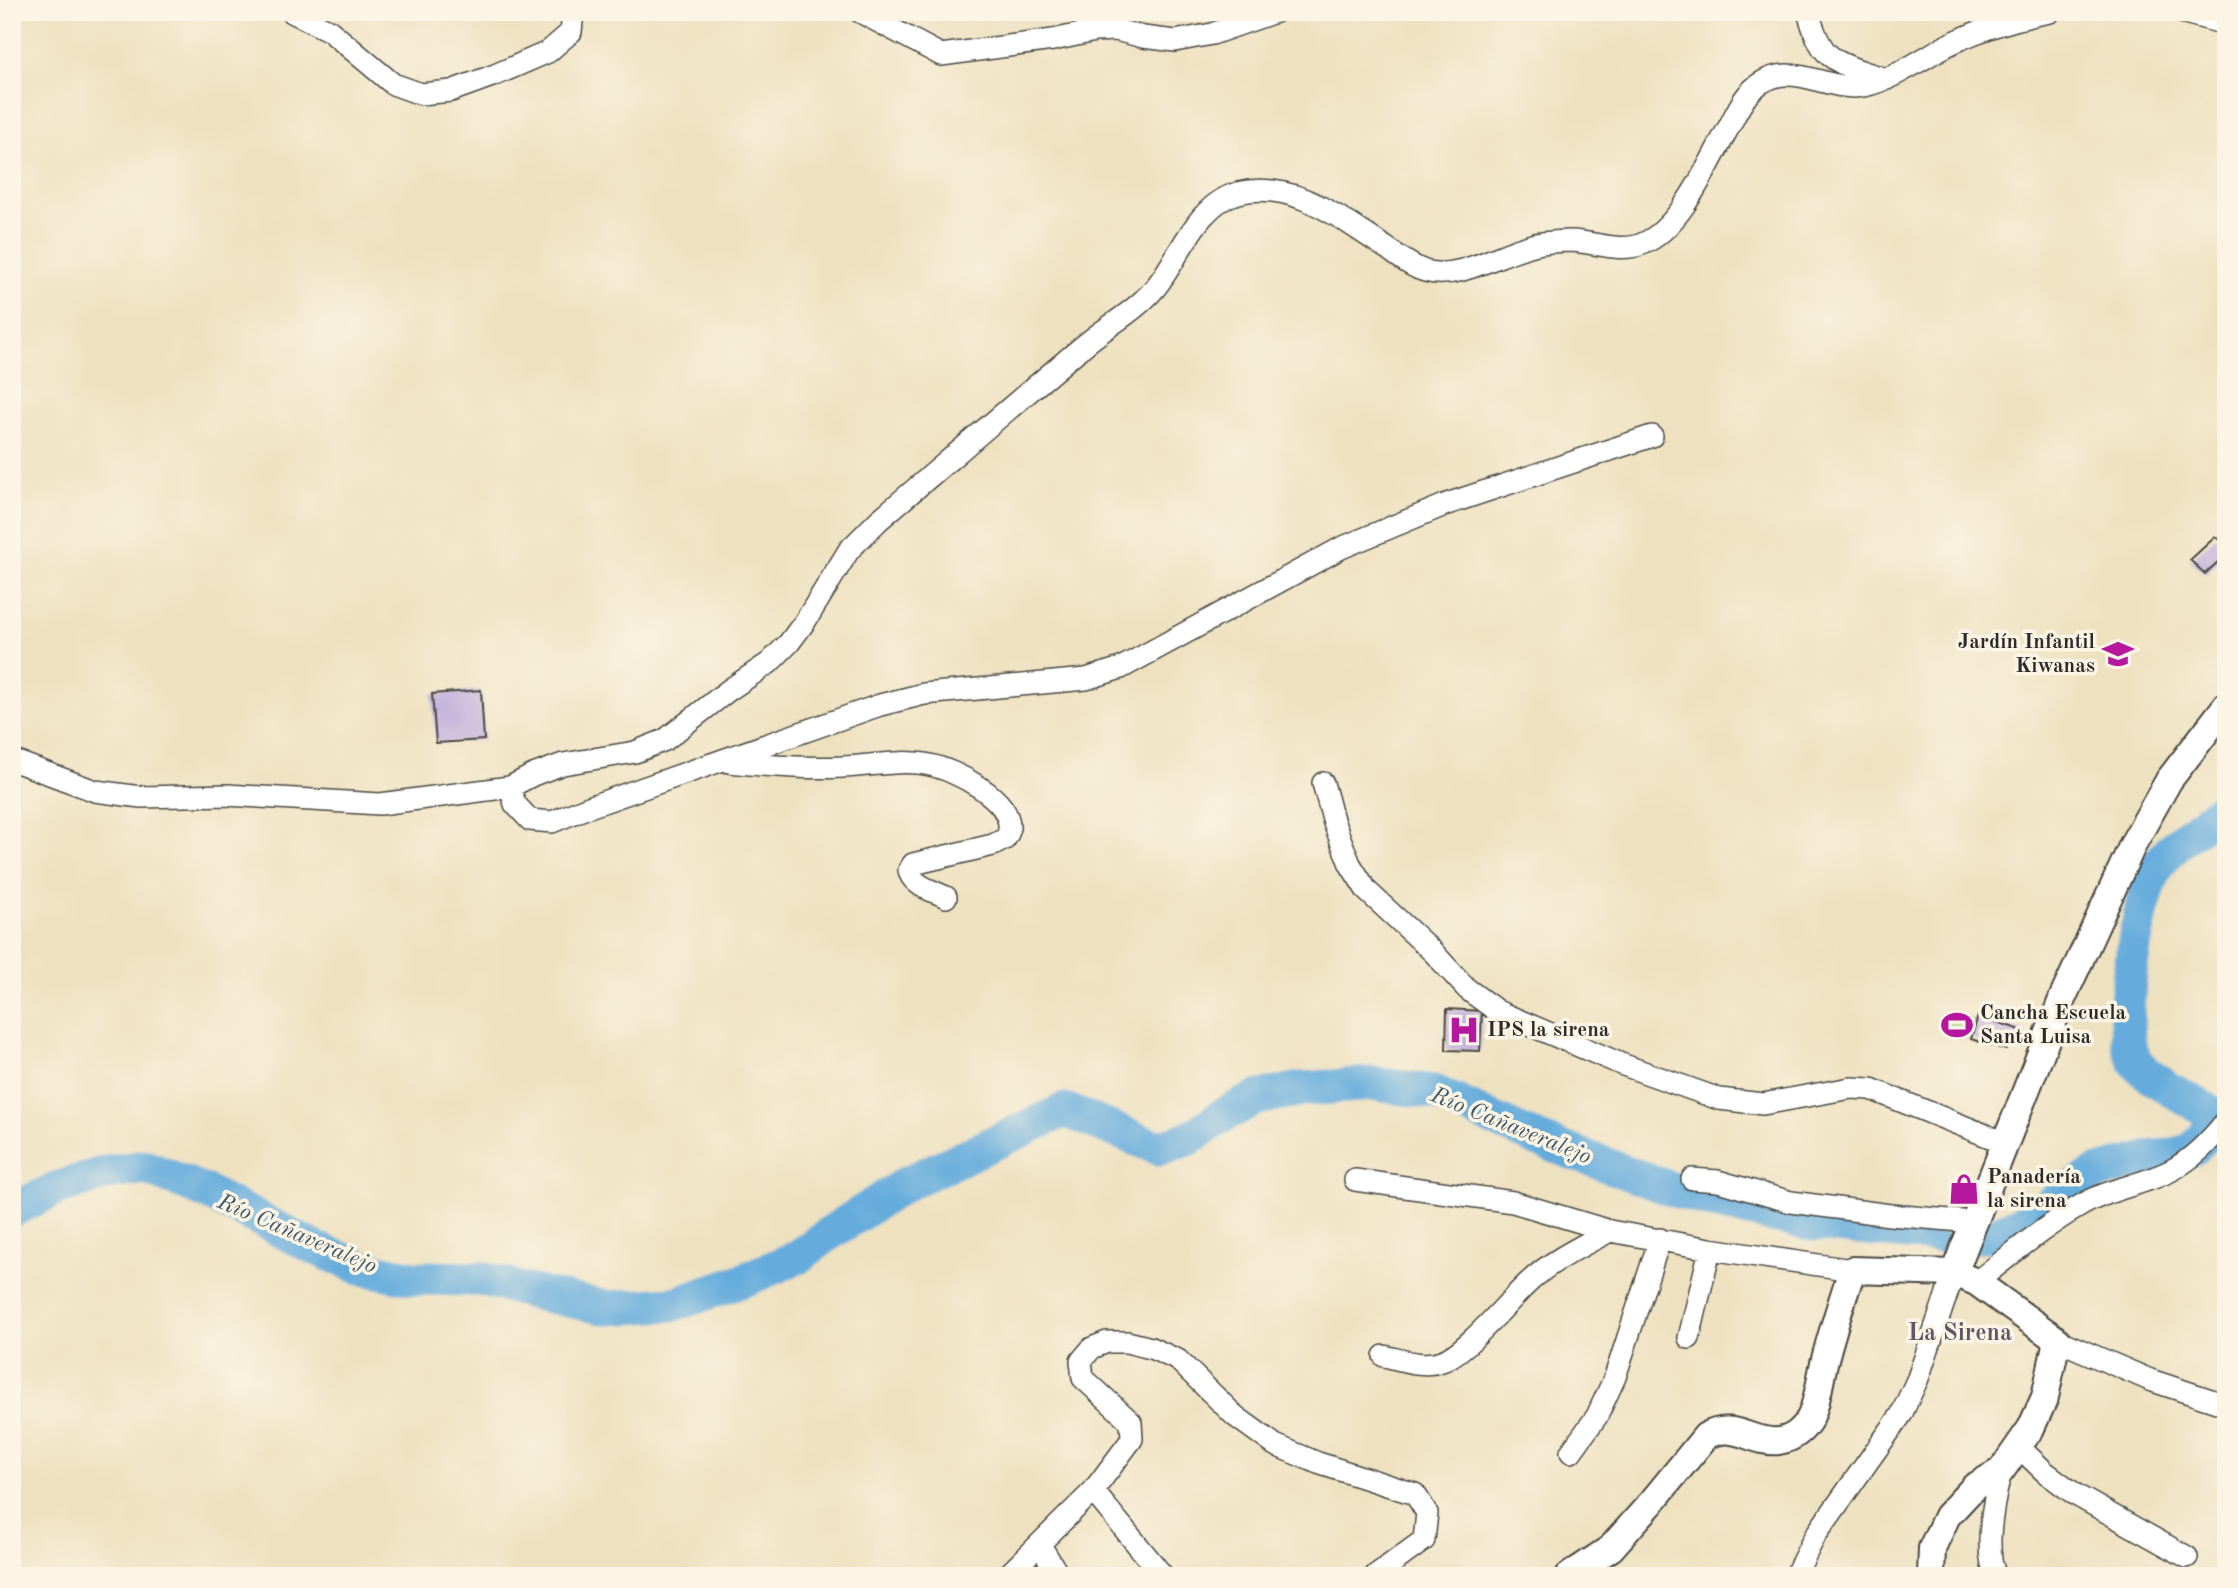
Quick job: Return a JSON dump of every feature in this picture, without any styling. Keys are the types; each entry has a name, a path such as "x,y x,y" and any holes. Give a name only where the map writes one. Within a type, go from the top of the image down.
{"street":[{"path":"292,12 330,31 393,84 421,94 451,91 548,52 571,32 573,12"},
{"path":"860,12 941,55 1053,40 1095,31 1116,30 1175,41 1212,34 1275,12"},
{"path":"1808,12 1812,27 1827,54 1854,68 1887,79"},
{"path":"12,762 20,762 95,791 141,797 227,795 380,804 510,787 563,764 635,752 665,740 729,690 769,663 789,643 806,620 849,550 879,520 1085,344 1153,290 1212,206 1234,194 1256,190 1283,191 1320,206 1423,271 1444,274 1540,243 1570,241 1609,247 1640,246 1664,232 1681,211 1738,110 1752,90 1771,77 1797,74 1833,84 1859,87 1887,79 1955,41 1996,26 2050,12"},
{"path":"2181,12 2226,24"},
{"path":"510,787 515,804 530,820 552,822 880,705 924,694 1086,679 1121,668 1340,548 1447,504 1652,436"},
{"path":"1795,1576 1815,1536 1901,1415 1963,1270 1976,1217 2063,997 2134,842 2169,780 2226,706"},
{"path":"724,761 802,768 929,764 977,784 996,801 1006,816 1010,829 1005,839 993,845 913,864 909,870 910,878 946,897"},
{"path":"1323,783 1334,823 1350,864 1367,891 1433,951 1467,989 1497,1011 1632,1068 1719,1099 1763,1104 1851,1088 1871,1089 2005,1143"},
{"path":"1355,1180 1513,1202 1610,1231 1710,1249 1852,1270 1963,1270 2044,1230 2081,1205 2169,1171 2199,1152 2226,1121"},
{"path":"1692,1179 1718,1181 1791,1202 1890,1215 1976,1217"},
{"path":"1384,1356 1422,1365 1443,1361 1463,1348 1530,1280 1558,1259 1610,1231"},
{"path":"1572,1452 1597,1416 1615,1377 1660,1239"},
{"path":"1689,1338 1710,1249"},
{"path":"1569,1576 1611,1548 1706,1436 1716,1430 1730,1429 1753,1437 1778,1441 1796,1436 1811,1416 1835,1322 1852,1270"},
{"path":"1963,1270 2057,1340 2150,1380 2226,1405"},
{"path":"1996,1576 1990,1553 1995,1495 2001,1471 2031,1428 2045,1396 2057,1340"},
{"path":"1007,1576 1093,1491 1132,1438 1131,1422 1083,1378 1081,1361 1092,1348 1107,1342 1128,1342 1151,1348 1178,1360 1236,1416 1275,1445 1318,1463 1415,1494 1427,1513 1424,1540 1376,1575"},
{"path":"2018,1446 2045,1472 2076,1495 2187,1557"},
{"path":"1931,1576 1932,1548 1947,1516 1973,1487 2001,1471"},
{"path":"1093,1491 1163,1576"},
{"path":"1040,1545 1059,1576"}],"green space":[{"name":"Cancha Escuela Santa Luisa","path":"1947,1011 1974,1021 1967,1038 1940,1028"}],"building":[{"path":"2215,537 2226,544 2226,567 2220,560 2205,574 2190,560"},
{"path":"481,690 484,740 436,743 432,694"},
{"name":"IPS la sirena","path":"1447,1009 1482,1011 1480,1051 1446,1050"},
{"path":"1978,1016 2024,1031 2021,1043 2009,1039 2006,1050 1971,1039"}],"waterway":[{"name":"Río Cañaveralejo","path":"12,1210 56,1189 106,1173 145,1167 206,1192 313,1247 362,1268 413,1278 483,1279 607,1308 674,1304 744,1280 798,1257 907,1183 1065,1110 1159,1148 1190,1138 1225,1114 1257,1098 1301,1089 1374,1084 1434,1092 1539,1140 1671,1189 1714,1202 1805,1223 1929,1235 1995,1234 2038,1214 2096,1173 2155,1157 2175,1156 2193,1149 2206,1135 2213,1119 2211,1112 2161,1083 2136,1062 2130,1046 2127,1022 2128,993 2137,929 2153,876 2161,861 2175,846 2226,805"}],"place":[{"name":"Jardín Infantil Kiwanas","path":"2118,654"},
{"name":"Cancha Escuela Santa Luisa","path":"1957,1025"},
{"name":"IPS la sirena","path":"1464,1030"},
{"name":"Panadería la sirena","path":"1964,1189"}],"district":[{"name":"La Sirena","path":"1960,1334"}]}
